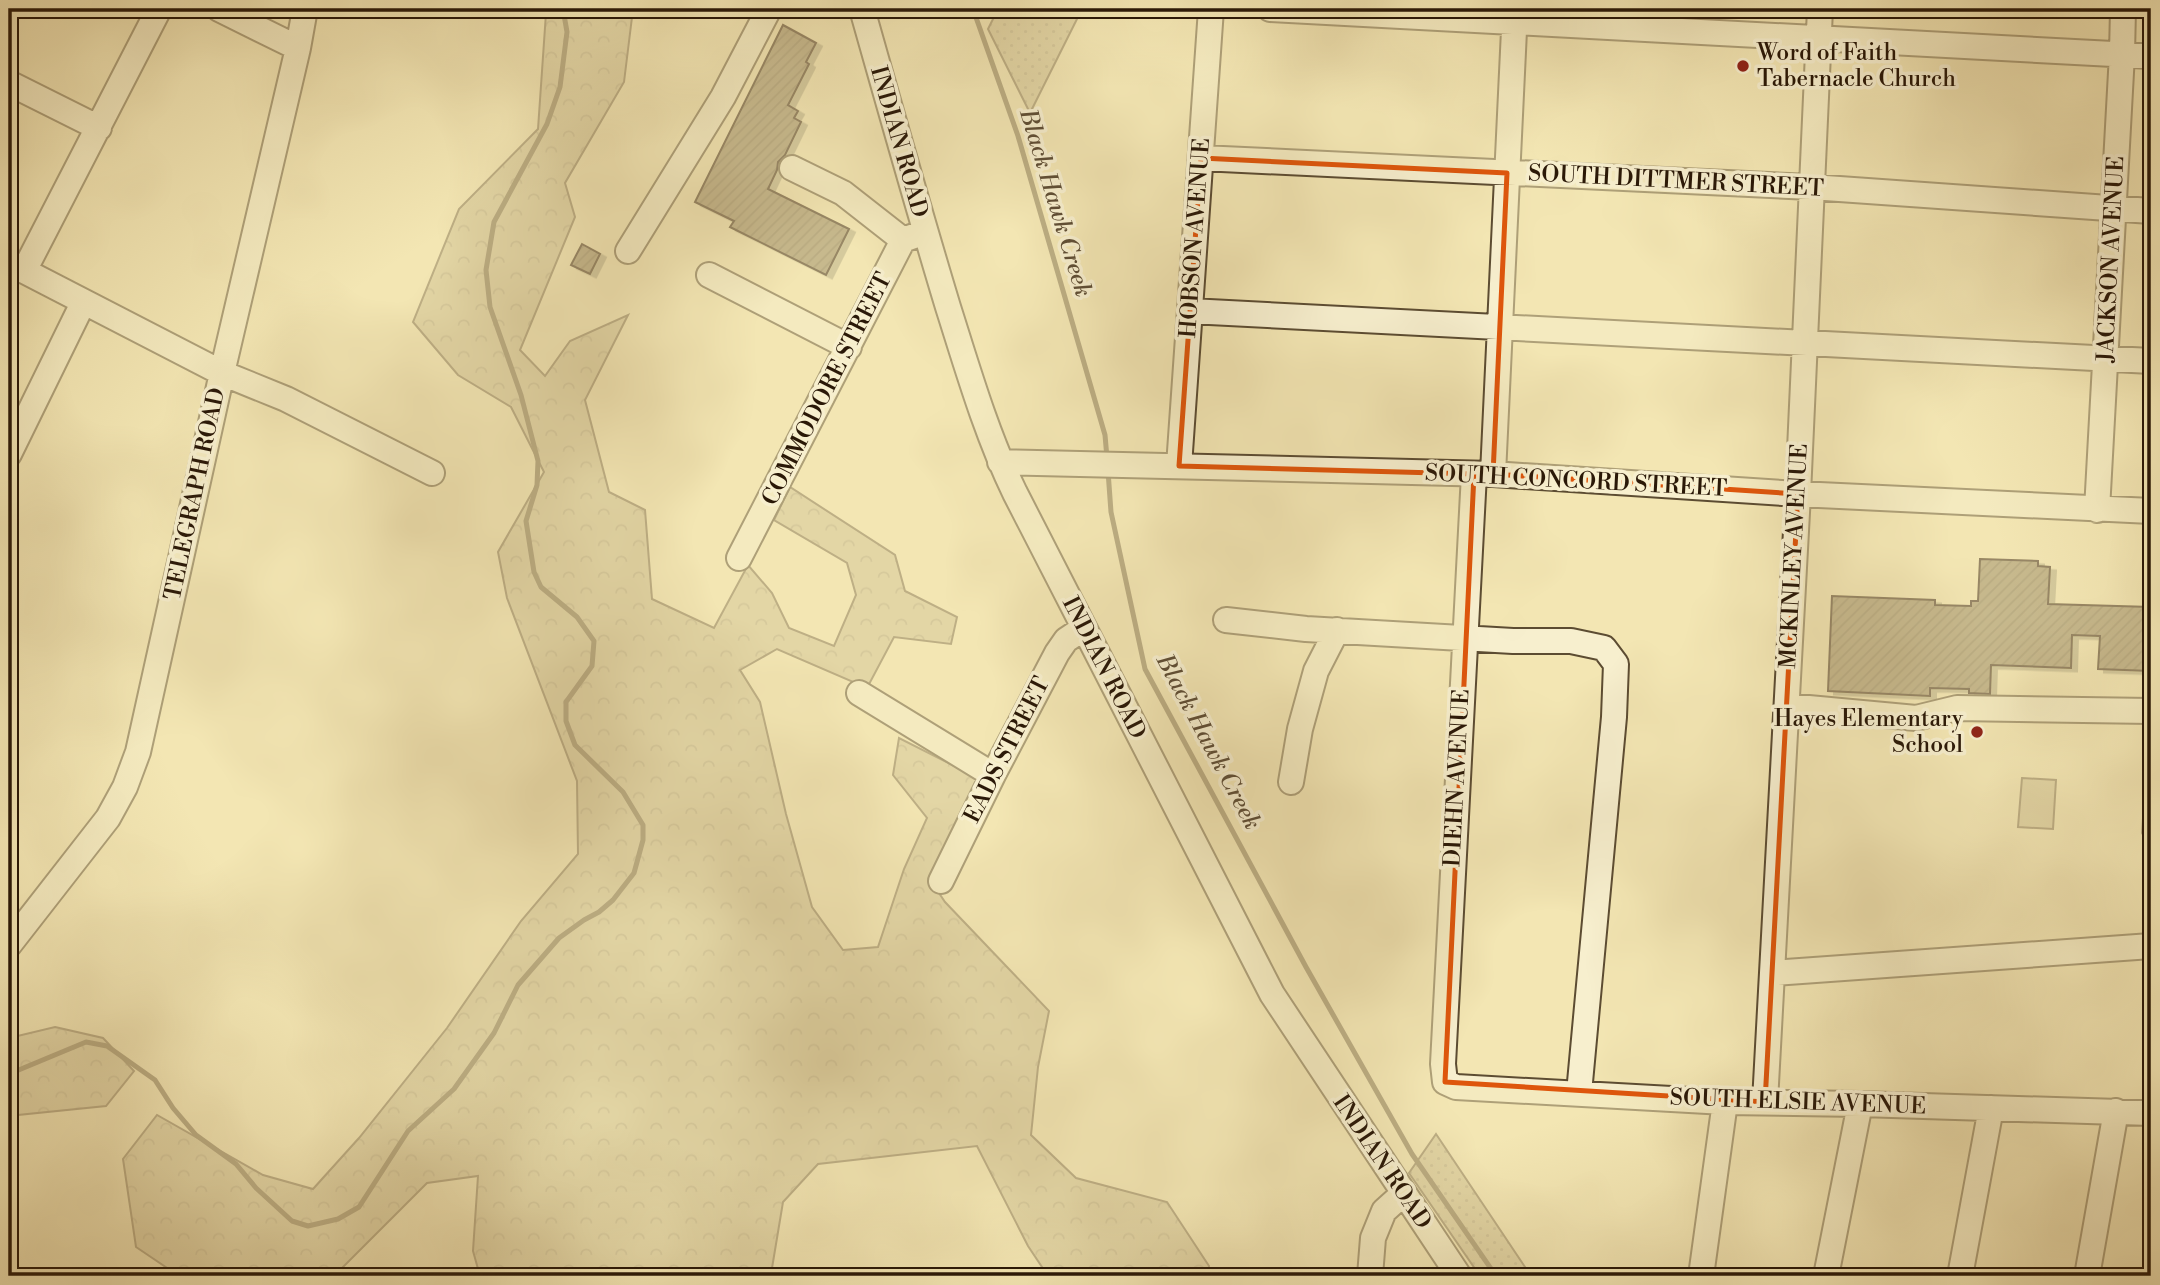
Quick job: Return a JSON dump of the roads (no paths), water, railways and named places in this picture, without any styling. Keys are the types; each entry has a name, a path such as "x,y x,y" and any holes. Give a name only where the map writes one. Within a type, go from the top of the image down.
{"street":[{"path":"159,9 99,128 16,267 222,373 286,399 432,472"},
{"path":"219,9 298,48"},
{"name":"TELEGRAPH ROAD","path":"9,945 108,818 125,787 138,752 305,9"},
{"path":"628,251 723,97 769,9"},
{"name":"INDIAN ROAD","path":"862,9 914,236 1000,462 1272,994 1459,1276"},
{"name":"HOBSON AVENUE","path":"1179,466 1211,9"},
{"path":"1270,9 1515,16 1818,38 2151,56"},
{"name":"MCKINLEY AVENUE","path":"1765,1102 1798,494 1819,9"},
{"name":"JACKSON AVENUE","path":"2097,510 2123,9"},
{"name":"DIEHN AVENUE","path":"1445,1082 1443,1064 1465,637 1500,327 1515,16"},
{"path":"9,83 99,128"},
{"name":"SOUTH DITTMER STREET","path":"1201,158 1811,187 2151,211"},
{"path":"792,169 843,193 914,236"},
{"name":"COMMODORE STREET","path":"739,558 849,347 914,236"},
{"path":"709,275 849,347"},
{"path":"9,453 83,303"},
{"path":"1190,311 2151,361"},
{"name":"SOUTH CONCORD STREET","path":"1000,462 1483,474 1798,494 2151,511"},
{"path":"1226,620 1306,629 1513,641 1571,641 1604,648 1616,664 1615,718 1579,1093"},
{"name":"EADS STREET","path":"941,881 1056,653 1066,640 1084,628"},
{"path":"1291,782 1300,729 1316,671 1337,630"},
{"path":"859,693 993,775"},
{"path":"1787,706 1916,718 1957,708 2151,711"},
{"path":"1773,974 2151,946"},
{"name":"SOUTH ELSIE AVENUE","path":"1445,1082 1456,1087 1725,1102 2151,1113"},
{"path":"1701,1276 1725,1102"},
{"path":"1826,1276 1860,1104"},
{"path":"1960,1276 1991,1108"},
{"path":"2087,1276 2116,1111"},
{"path":"1370,1276 1373,1238 1384,1211 1404,1193"}],"waterway":[{"name":"Black Hawk Creek","path":"9,1074 86,1042 107,1046 155,1080 173,1108 196,1135 236,1164 256,1188 292,1221 308,1226 338,1219 359,1207 408,1131 454,1089 494,1033 518,985 559,938 613,900 634,873 643,840 643,825 623,792 575,745 566,721 566,702 592,666 594,641 577,617 541,587 534,572 526,521 537,485 538,461 521,395 490,307 486,270 494,222 547,124 560,87 567,32 563,9"},
{"name":"Black Hawk Creek","path":"973,9 1018,136 1105,435 1107,458"},
{"name":"Black Hawk Creek","path":"1108,471 1111,512 1145,669 1306,967 1412,1154 1496,1276"}],"place":[{"name":"Word of Faith Tabernacle Church","path":"1743,66"},
{"name":"Hayes Elementary School","path":"1977,732"}]}
